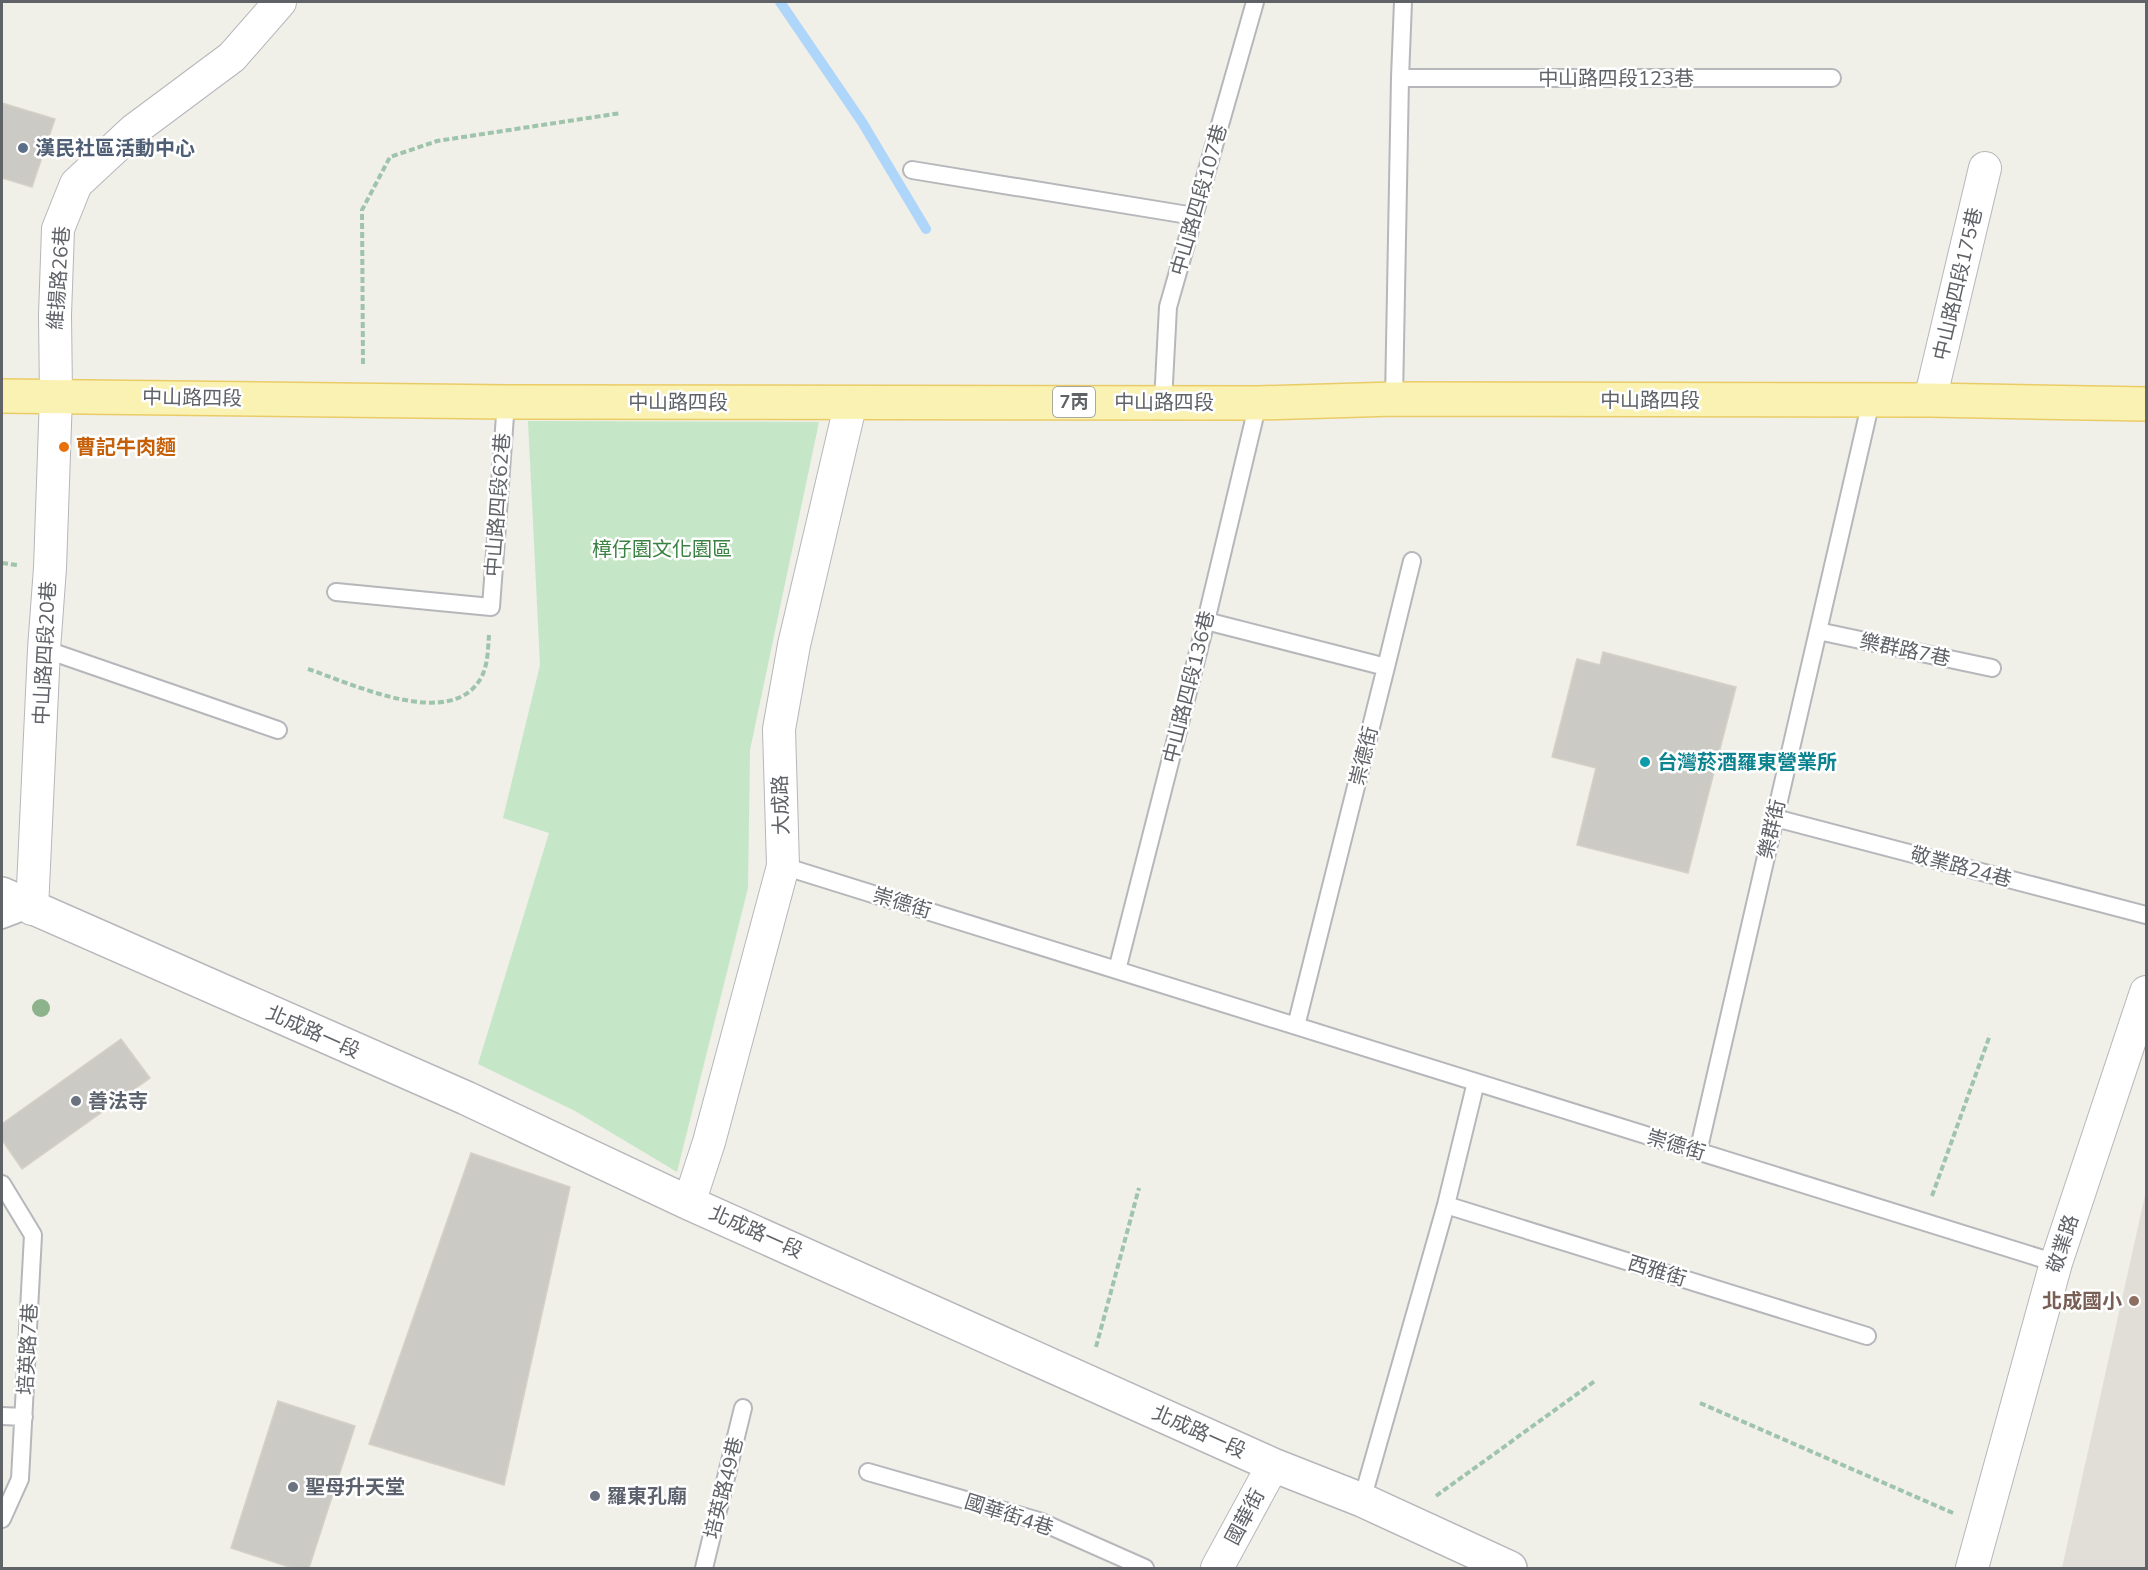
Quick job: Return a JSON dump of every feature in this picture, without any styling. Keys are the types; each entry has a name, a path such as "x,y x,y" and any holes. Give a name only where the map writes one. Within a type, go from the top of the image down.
{"main road":[{"name":"中山路四段","path":"2,396 506,402 1258,403 1394,399 1930,400 2146,404"}],"street":[{"name":"維揚路26巷","path":"56,396 55,315 58,229 76,184 134,130 232,57 280,2"},
{"name":"中山路四段175巷","path":"1930,400 1985,168"},
{"name":"中山路四段20巷","path":"32,909 50,568 56,396"},
{"name":"大成路","path":"689,1203 709,1142 783,866 779,729 794,645 851,402"},
{"name":"北成路一段","path":"2,894 466,1098 689,1203 1273,1465 1362,1500 1510,1569"},
{"name":"敬業路","path":"1972,1569 2056,1263 2146,992"},
{"name":"國華街","path":"1217,1569 1273,1465"}],"lane":[{"name":"中山路四段107巷","path":"1163,402 1168,307 1255,2"},
{"path":"1394,399 1403,2"},
{"name":"中山路四段123巷","path":"1400,78 1832,78"},
{"path":"912,170 1194,216"},
{"name":"樂群街","path":"1698,1152 1871,401"},
{"name":"中山路四段62巷","path":"491,607 506,402"},
{"name":"中山路四段136巷","path":"1118,970 1258,403"},
{"name":"崇德街","path":"1296,1026 1412,561"},
{"path":"336,592 491,607"},
{"path":"1206,621 1386,667"},
{"name":"樂群路7巷","path":"1818,631 1992,668"},
{"path":"44,650 278,730"},
{"name":"敬業路24巷","path":"1775,818 2146,915"},
{"name":"崇德街","path":"783,866 2056,1263"},
{"path":"2,920 32,909"},
{"path":"1362,1500 1446,1205 1476,1082"},
{"name":"培英路7巷","path":"2,1184 33,1235 20,1479 2,1519"},
{"name":"西雅街","path":"1446,1205 1867,1336"},
{"name":"培英路49巷","path":"704,1569 743,1408"},
{"path":"2,1416 24,1416"},
{"name":"國華街4巷","path":"868,1472 1039,1521 1145,1569"}],"path":[{"path":"364,401 362,210 390,157 437,141 621,113"},
{"path":"308,669 402,700 438,703 454,700 471,691 482,675 487,656 491,607"},
{"path":"1923,1221 1990,1035"},
{"path":"1087,1382 1139,1188"},
{"path":"1403,1519 1595,1381"},
{"path":"1700,1403 1984,1527"}],"shaded area":[{"name":"北成國小","path":"2146,1191 2146,1568 2062,1568 2097,1411"}],"green space":[{"name":"樟仔園文化園區","path":"528,421 819,422 750,750 748,888 677,1172 575,1111 478,1064 549,833 503,818 540,665"}],"building":[{"name":"漢民社區活動中心","path":"2,103 55,119 32,187 2,178"},
{"name":"台灣菸酒羅東營業所","path":"1603,652 1736,687 1688,873 1577,845 1596,768 1552,757 1577,659 1600,665"},
{"name":"善法寺","path":"121,1039 150,1078 22,1169 2,1140 2,1124"},
{"path":"471,1153 570,1187 504,1485 369,1444"},
{"name":"聖母升天堂","path":"278,1401 355,1426 309,1568 292,1568 231,1548"}],"waterway":[{"path":"780,2 862,122 926,229"}],"place":[{"name":"漢民社區活動中心","path":"23,148"},
{"name":"曹記牛肉麵","path":"64,447"},
{"name":"台灣菸酒羅東營業所","path":"1645,762"},
{"name":"善法寺","path":"76,1101"},
{"name":"北成國小","path":"2134,1301"},
{"name":"聖母升天堂","path":"293,1487"},
{"name":"羅東孔廟","path":"595,1496"}]}
